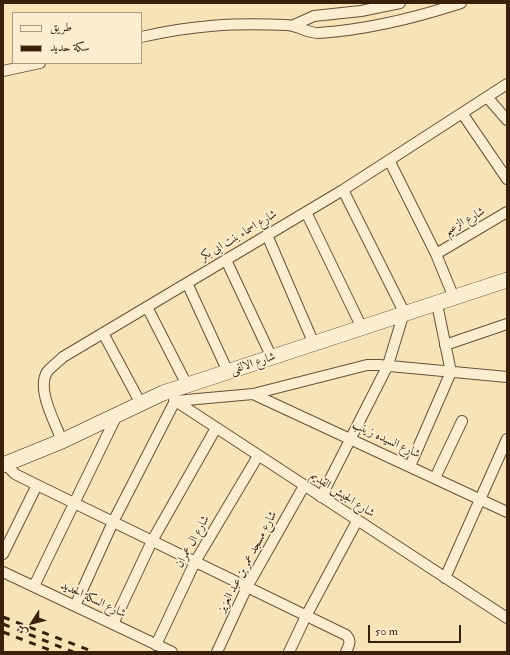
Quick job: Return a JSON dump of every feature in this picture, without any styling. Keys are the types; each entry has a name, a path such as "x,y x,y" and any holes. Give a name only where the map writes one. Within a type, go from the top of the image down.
{"street":[{"path":"294,25 314,16 361,11 400,3"},
{"path":"142,37 200,26 238,23 294,25 316,33 364,28 404,19 461,3"},
{"path":"3,71 24,68 37,64"},
{"name":"شارع اسماء بنت ابى بكر","path":"62,441 44,393 44,383 47,372 63,357 343,190 507,84"},
{"path":"487,97 507,120"},
{"path":"462,113 507,179"},
{"path":"389,160 436,254 454,298"},
{"path":"320,497 388,365 402,319 405,314 343,190"},
{"path":"306,212 362,328"},
{"name":"شارع الزعيم","path":"436,254 507,212"},
{"path":"267,235 314,344"},
{"path":"226,260 272,358"},
{"name":"شارع الالفى","path":"4,465 62,441 141,404 169,397 187,385 507,280"},
{"path":"187,283 228,372"},
{"path":"410,466 451,372 437,304"},
{"path":"147,307 187,385"},
{"path":"445,344 507,324"},
{"path":"103,333 141,404"},
{"path":"75,606 169,397 253,394 367,365 388,365 507,377"},
{"name":"شارع السيده زينب","path":"253,394 507,512"},
{"name":"شارع الجيش القديم","path":"169,397 507,618"},
{"path":"34,586 117,415"},
{"path":"436,478 462,421"},
{"path":"113,624 152,541 216,428"},
{"path":"444,578 507,439"},
{"name":"شارع ال عمران","path":"156,645 195,562 258,456"},
{"path":"4,465 15,474 348,637 350,643 346,652"},
{"path":"3,554 37,485"},
{"name":"شارع مسجد عمر بن عبد العزيز","path":"217,652 247,587 304,486"},
{"path":"289,652 306,616 357,521"},
{"name":"شارع السكة الحديد","path":"3,572 172,652"}],"railway":[{"path":"3,617 94,652"},
{"path":"3,624 73,652"},
{"path":"3,632 55,652"}]}
